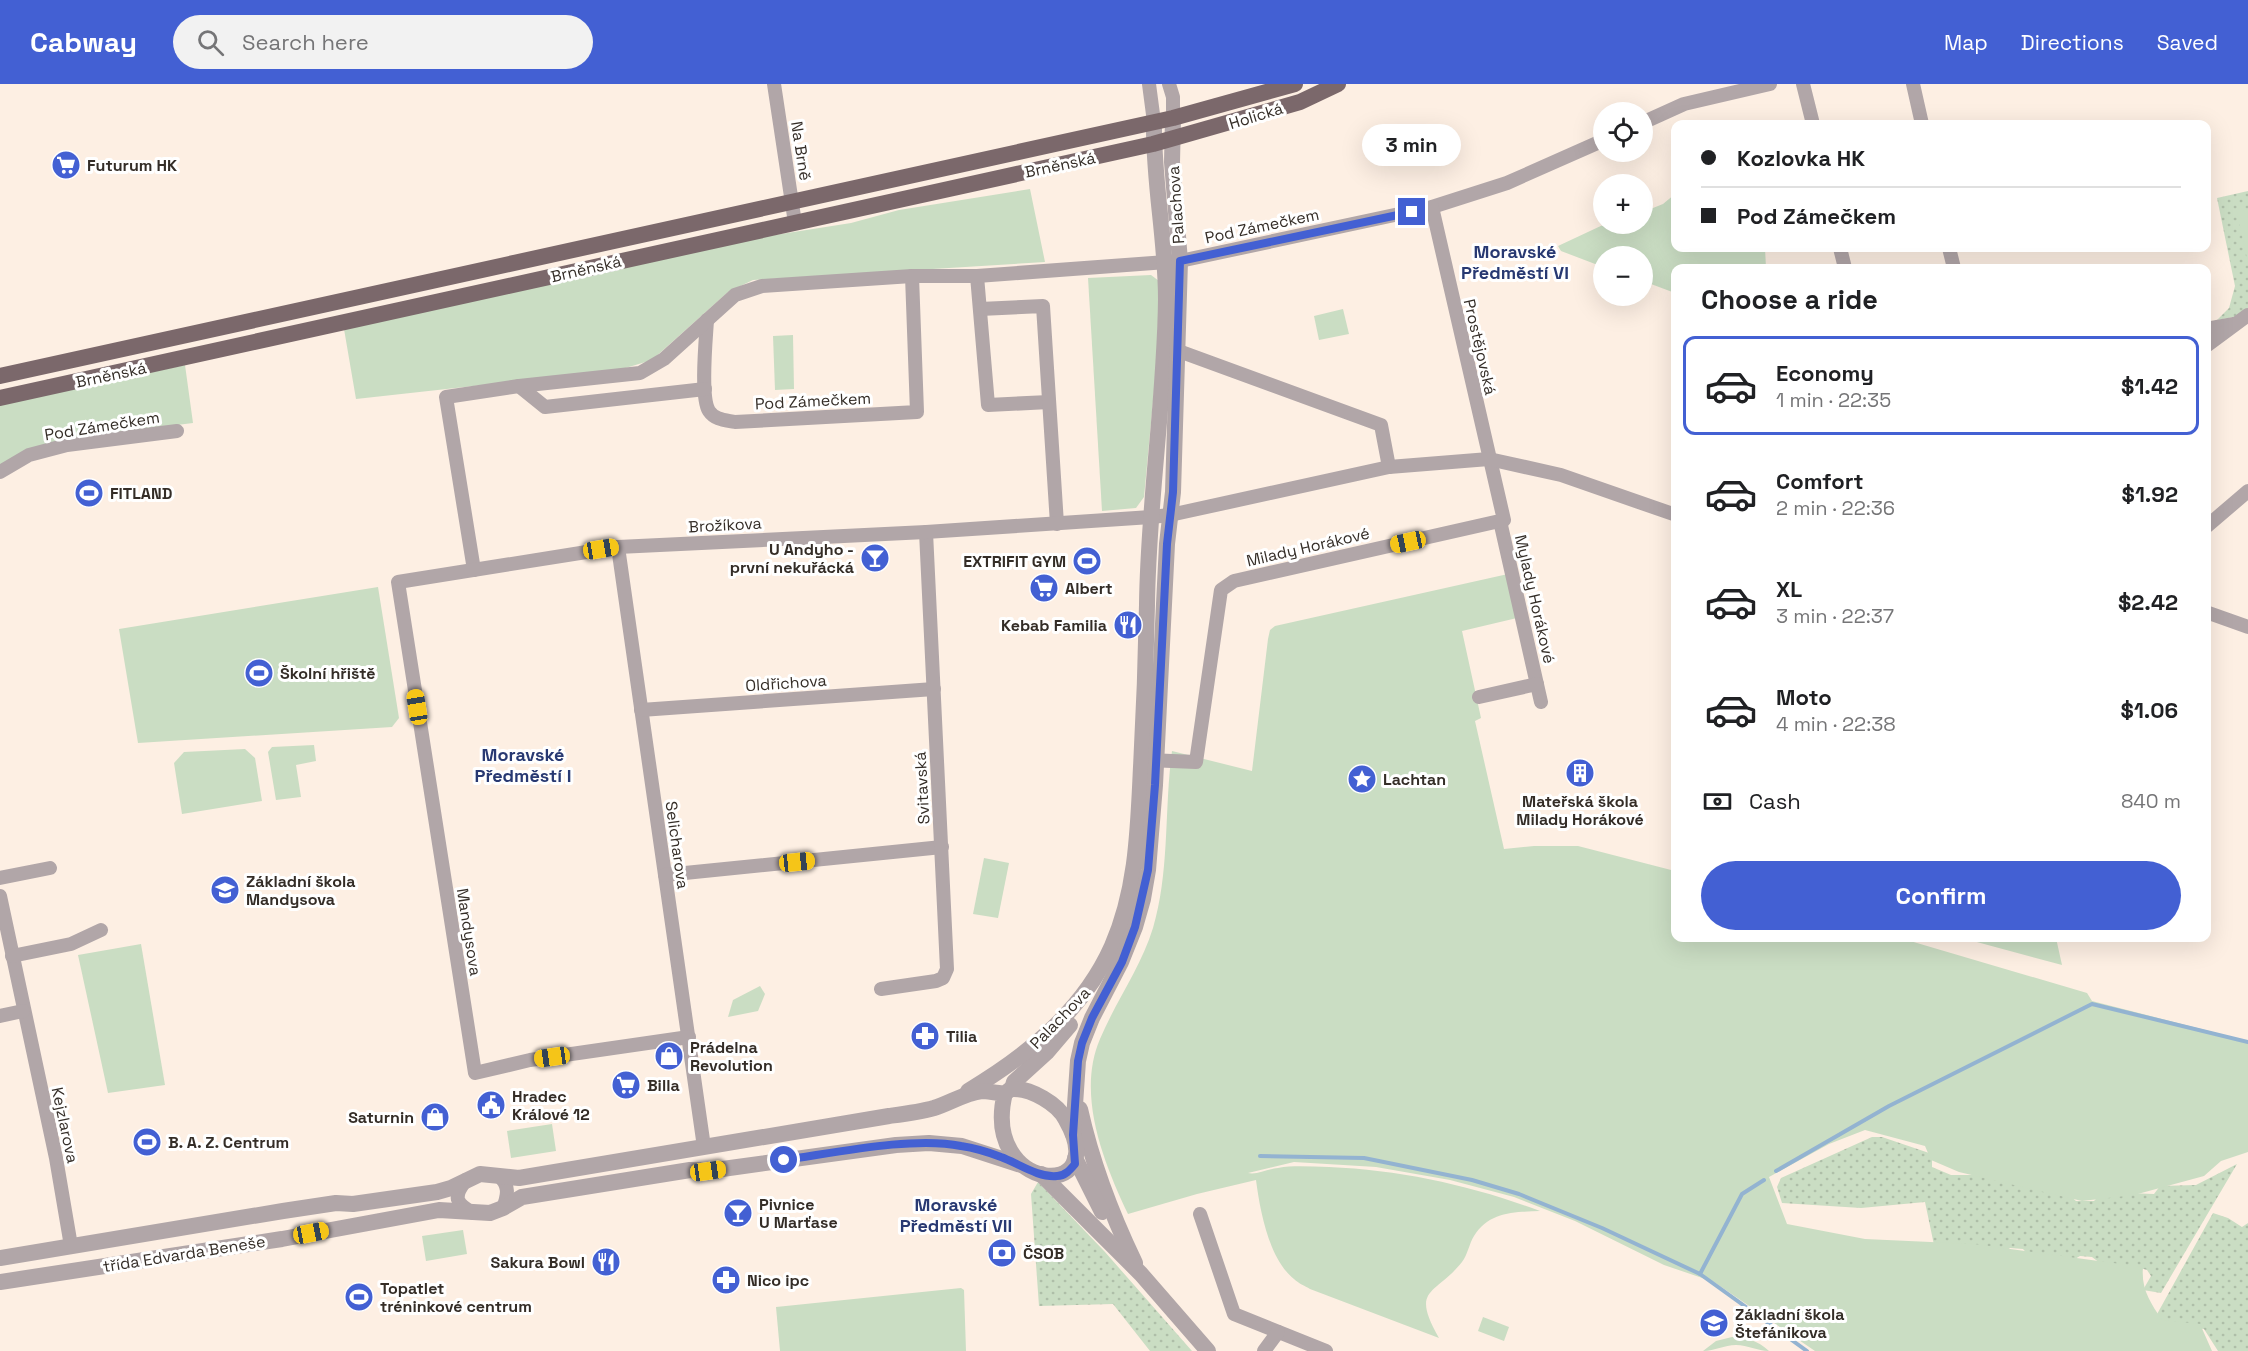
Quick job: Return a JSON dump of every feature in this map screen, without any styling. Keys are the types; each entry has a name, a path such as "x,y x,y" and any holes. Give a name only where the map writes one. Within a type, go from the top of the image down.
{"main road":[{"name":"Holická","path":"1154,122 1295,84"},
{"name":"Holická","path":"1172,140 1300,102 1338,84"},
{"name":"Brněnská","path":"0,375 1154,122"},
{"name":"Brněnská","path":"0,398 1172,140"}],"street":[{"name":"Na Brně","path":"774,84 795,223"},
{"path":"1149,84 1154,122"},
{"path":"1169,84 1173,97 1173,118"},
{"path":"1653,118 1684,104 1770,84"},
{"path":"1803,84 1811,120"},
{"path":"1913,84 1921,120"},
{"name":"Palachova","path":"953,1101 1027,1052 1051,1031 1090,987 1113,944 1129,895 1149,760 1173,492 1176,350 1173,262 1173,118"},
{"name":"Palachova","path":"1073,1135 1078,1061 1082,1043 1092,1018 1122,962 1143,899 1148,870 1149,760 1146,672 1148,544 1173,262 1153,144 1154,122"},
{"name":"Pod Zámečkem","path":"474,570 446,397 519,386 640,373 664,359 735,295 762,286 912,276 977,276 1173,262 1432,207 1508,183 1593,145"},
{"name":"Prostějovská","path":"1432,207 1490,459"},
{"name":"Pod Zámečkem","path":"707,320 705,389 708,410 718,419 735,422 917,412 912,276"},
{"path":"977,276 988,405 1049,402"},
{"path":"980,309 1043,306 1057,524"},
{"path":"2211,342 2248,315"},
{"path":"2211,328 2236,324"},
{"path":"1176,350 1382,425 1389,467"},
{"path":"519,386 545,407 705,389"},
{"name":"Pod Zámečkem","path":"0,472 29,455 67,445 177,431"},
{"path":"1490,459 1504,520 1500,521"},
{"path":"1151,518 1389,467 1490,459 1561,475 1671,513"},
{"path":"2211,523 2248,491"},
{"name":"Brožíkova","path":"398,582 618,547 1151,518"},
{"name":"Milady Horákové","path":"1149,760 1196,762 1221,590 1234,581 1500,521"},
{"name":"Mylady Horákové","path":"1500,521 1540,702"},
{"name":"Svitavská","path":"881,989 936,981 946,975 926,532"},
{"name":"Selicharova","path":"618,547 704,1147"},
{"name":"Mandysova","path":"398,582 475,1073 530,1060 689,1037"},
{"path":"2211,614 2248,627"},
{"name":"Mylady Horákové","path":"1479,697 1537,684"},
{"name":"Oldřichova","path":"641,710 934,689"},
{"path":"665,875 942,847"},
{"path":"0,878 50,868"},
{"name":"Kejzlarova","path":"0,896 56,1158 71,1246"},
{"path":"12,956 71,944 101,930"},
{"path":"1008,1091 1023,1090 1046,1100 1066,1118 1073,1135 1075,1164 1066,1174 1057,1176 1041,1174 1024,1167 1010,1152 1004,1139 1001,1111 1008,1091 1014,1082 1065,1032 1090,987"},
{"path":"0,1016 23,1011"},
{"path":"1076,1087 1090,1149 1112,1215 1141,1274"},
{"name":"třída Edvarda Beneše","path":"0,1258 283,1211 437,1192 480,1174 519,1178 913,1112 980,1092 1008,1091"},
{"name":"třída Edvarda Beneše","path":"0,1282 282,1239 439,1210 454,1209 473,1213 490,1213 522,1197 690,1170 708,1171 896,1145 947,1143 979,1150 1024,1167"},
{"path":"1075,1158 1105,1218 1141,1274"},
{"path":"1041,1174 1141,1274 1208,1351"},
{"path":"498,1175 505,1181 508,1189 503,1208"},
{"path":"466,1180 458,1191 458,1198 461,1206 473,1213"},
{"path":"1200,1214 1234,1314 1326,1351"},
{"path":"1264,1351 1278,1332"}],"green space":[{"path":"1030,189 1045,262 753,280 728,292 652,360 619,370 356,399 344,329 762,237 851,223 899,210"},
{"path":"2248,191 2248,310 2239,316 2217,320 2229,308 2235,286 2217,198"},
{"path":"1671,197 1671,252 1765,252 1766,264 1671,264 1671,292 1653,285 1653,246 1593,246 1593,263 1561,251 1558,246 1593,230 1593,234 1653,234 1653,208"},
{"path":"2248,209 2248,263 2237,212"},
{"path":"1151,275 1159,281 1157,359 1144,497 1136,508 1102,511 1088,278"},
{"path":"1343,309 1349,334 1319,340 1314,316"},
{"path":"793,335 794,389 775,390 773,336"},
{"path":"185,365 193,423 72,438 0,465 0,404"},
{"path":"1508,574 1517,618 1462,631 1481,718 1475,721 1504,849 1578,846 1671,870 1671,942 1914,942 2087,993 2092,1001 2248,1041 2248,1152 2221,1161 2204,1176 2134,1195 2082,1201 1959,1172 1931,1160 1925,1146 1865,1130 1829,1144 1769,1177 1787,1224 1865,1239 1974,1244 2143,1267 2145,1289 2162,1320 2200,1324 2212,1351 1815,1351 1714,1282 1664,1265 1575,1221 1514,1197 1450,1180 1376,1167 1294,1162 1248,1173 1297,1166 1383,1172 1463,1187 1540,1211 1503,1215 1480,1228 1472,1239 1462,1262 1429,1294 1426,1301 1431,1321 1439,1338 1310,1289 1296,1280 1285,1270 1272,1247 1263,1220 1256,1180 1128,1214 1110,1173 1096,1128 1092,1106 1093,1061 1100,1039 1142,956 1153,928 1162,884 1172,751 1252,771 1268,639 1270,630 1275,626"},
{"name":"Školní hřiště","path":"378,587 399,718 392,727 138,743 119,629"},
{"path":"314,745 316,761 296,765 301,797 276,800 268,752 272,747"},
{"path":"245,749 255,758 262,801 182,814 174,763 184,752"},
{"path":"984,858 1009,863 998,918 973,914"},
{"path":"1977,942 2057,942 2062,965"},
{"path":"141,944 165,1085 108,1093 78,955"},
{"path":"760,986 765,994 758,1011 728,1017 733,1000"},
{"path":"552,1124 556,1151 511,1158 507,1131"},
{"path":"1872,1137 1882,1137 1932,1154 1932,1167 1951,1175 1981,1175 2061,1188 2076,1201 2094,1201 2110,1185 2129,1193 2154,1194 2160,1186 2196,1185 2237,1164 2161,1293 2143,1290 2151,1276 2147,1270 2100,1263 2092,1257 2080,1256 2068,1263 2030,1257 2023,1249 2010,1248 2002,1254 1934,1245 1925,1202 1861,1208 1782,1203 1777,1187 1781,1178"},
{"path":"1038,1182 1105,1252 1192,1351 1150,1351 1113,1304 1039,1306 1031,1194"},
{"path":"2213,1213 2228,1218 2242,1227 2248,1223 2248,1351 2218,1351 2204,1329 2167,1325 2156,1316"},
{"path":"463,1230 467,1254 426,1261 422,1236"},
{"path":"961,1288 964,1290 966,1351 780,1351 776,1307"},
{"path":"1483,1317 1509,1327 1504,1341 1478,1331"},
{"path":"1732,1337 1752,1340 1769,1351 1736,1345 1703,1351 1716,1341"}],"waterway":[{"path":"1776,1171 1889,1106 2092,1004 2248,1042"},
{"path":"1260,1156 1364,1158 1472,1180 1519,1194 1602,1228 1700,1274 1807,1351"},
{"path":"1700,1274 1742,1194 1764,1180"}],"place":[{"name":"Futurum HK","path":"66,165"},
{"name":"FITLAND","path":"89,493"},
{"name":"U Andyho - první nekuřácká","path":"875,558"},
{"name":"EXTRIFIT GYM","path":"1087,561"},
{"name":"Albert","path":"1044,588"},
{"name":"Kebab Familia","path":"1128,625"},
{"name":"Školní hřiště","path":"259,673"},
{"name":"Mateřská škola Milady Horákové","path":"1580,773"},
{"name":"Lachtan","path":"1362,779"},
{"name":"Základní škola Mandysova","path":"225,890"},
{"name":"Tilia","path":"925,1036"},
{"name":"Prádelna Revolution","path":"669,1056"},
{"name":"Billa","path":"626,1085"},
{"name":"Hradec Králové 12","path":"491,1105"},
{"name":"Saturnin","path":"435,1117"},
{"name":"B. A. Z. Centrum","path":"147,1142"},
{"name":"Pivnice U Marťase","path":"738,1213"},
{"name":"ČSOB","path":"1002,1253"},
{"name":"Sakura Bowl","path":"606,1262"},
{"name":"Nico ipc","path":"726,1280"},
{"name":"Topatlet tréninkové centrum","path":"359,1297"},
{"name":"Základní škola Štefánikova","path":"1714,1323"}],"district":[{"name":"Moravské Předměstí VI","path":"1515,261"},
{"name":"Moravské Předměstí I","path":"523,764"},
{"name":"Moravské Předměstí VII","path":"956,1214"}],"route":[{"path":"784,1160 896,1145 947,1143 1002,1157 1049,1176 1066,1174 1075,1164 1073,1135 1078,1061 1082,1043 1092,1018 1122,962 1143,899 1148,870 1155,785 1167,544 1173,492 1180,261 1412,212"}]}
